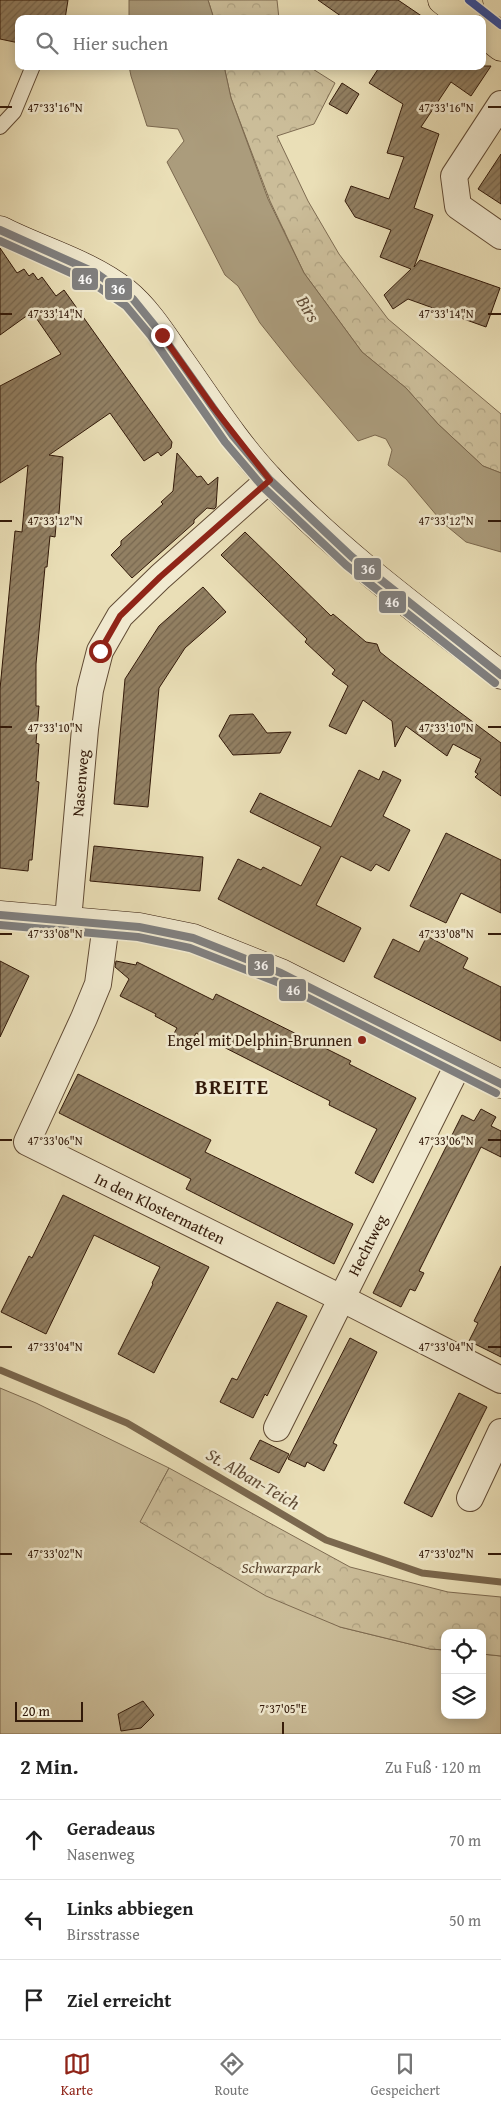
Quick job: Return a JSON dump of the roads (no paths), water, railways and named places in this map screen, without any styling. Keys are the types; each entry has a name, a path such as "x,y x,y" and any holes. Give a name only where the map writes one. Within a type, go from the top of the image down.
{"main road":[{"path":"442,0 461,15"},
{"path":"497,0 501,3"},
{"path":"486,35 501,47"}],"street":[{"path":"501,104 454,176 458,206 501,236"},
{"path":"0,230 94,272 127,293 144,311 213,407 270,480 315,524 404,600 501,675"},
{"name":"Nasenweg","path":"68,920 84,729 90,690 100,651 120,616 160,577 270,480"},
{"path":"0,915 139,927 193,938 224,948 281,972 501,1084"},
{"name":"In den Klostermatten","path":"106,924 98,984 27,1142 501,1380"},
{"name":"Hechtweg","path":"277,1428 459,1062"},
{"path":"470,1498 501,1432"}],"lane":[{"path":"0,127 14,112 31,70"}],"water":[{"path":"129,0 208,0 213,15 129,15"},
{"name":"Birs","path":"130,70 225,70 231,98 268,199 304,273 362,352 406,388 438,424 483,466 501,473 501,552 466,542 443,523 406,479 388,465 392,450 386,439 375,435 358,441 260,323 238,286 225,275 167,162 184,141 178,129 147,126"}],"waterway":[{"name":"St. Alban-Teich","path":"0,1370 127,1423 326,1540 422,1573 501,1582"}],"place":[{"name":"Engel mit Delphin-Brunnen","path":"362,1040"}],"district":[{"name":"BREITE","path":"232,1087"}],"park label":[{"name":"Schwarzpark","path":"281,1567"}]}
